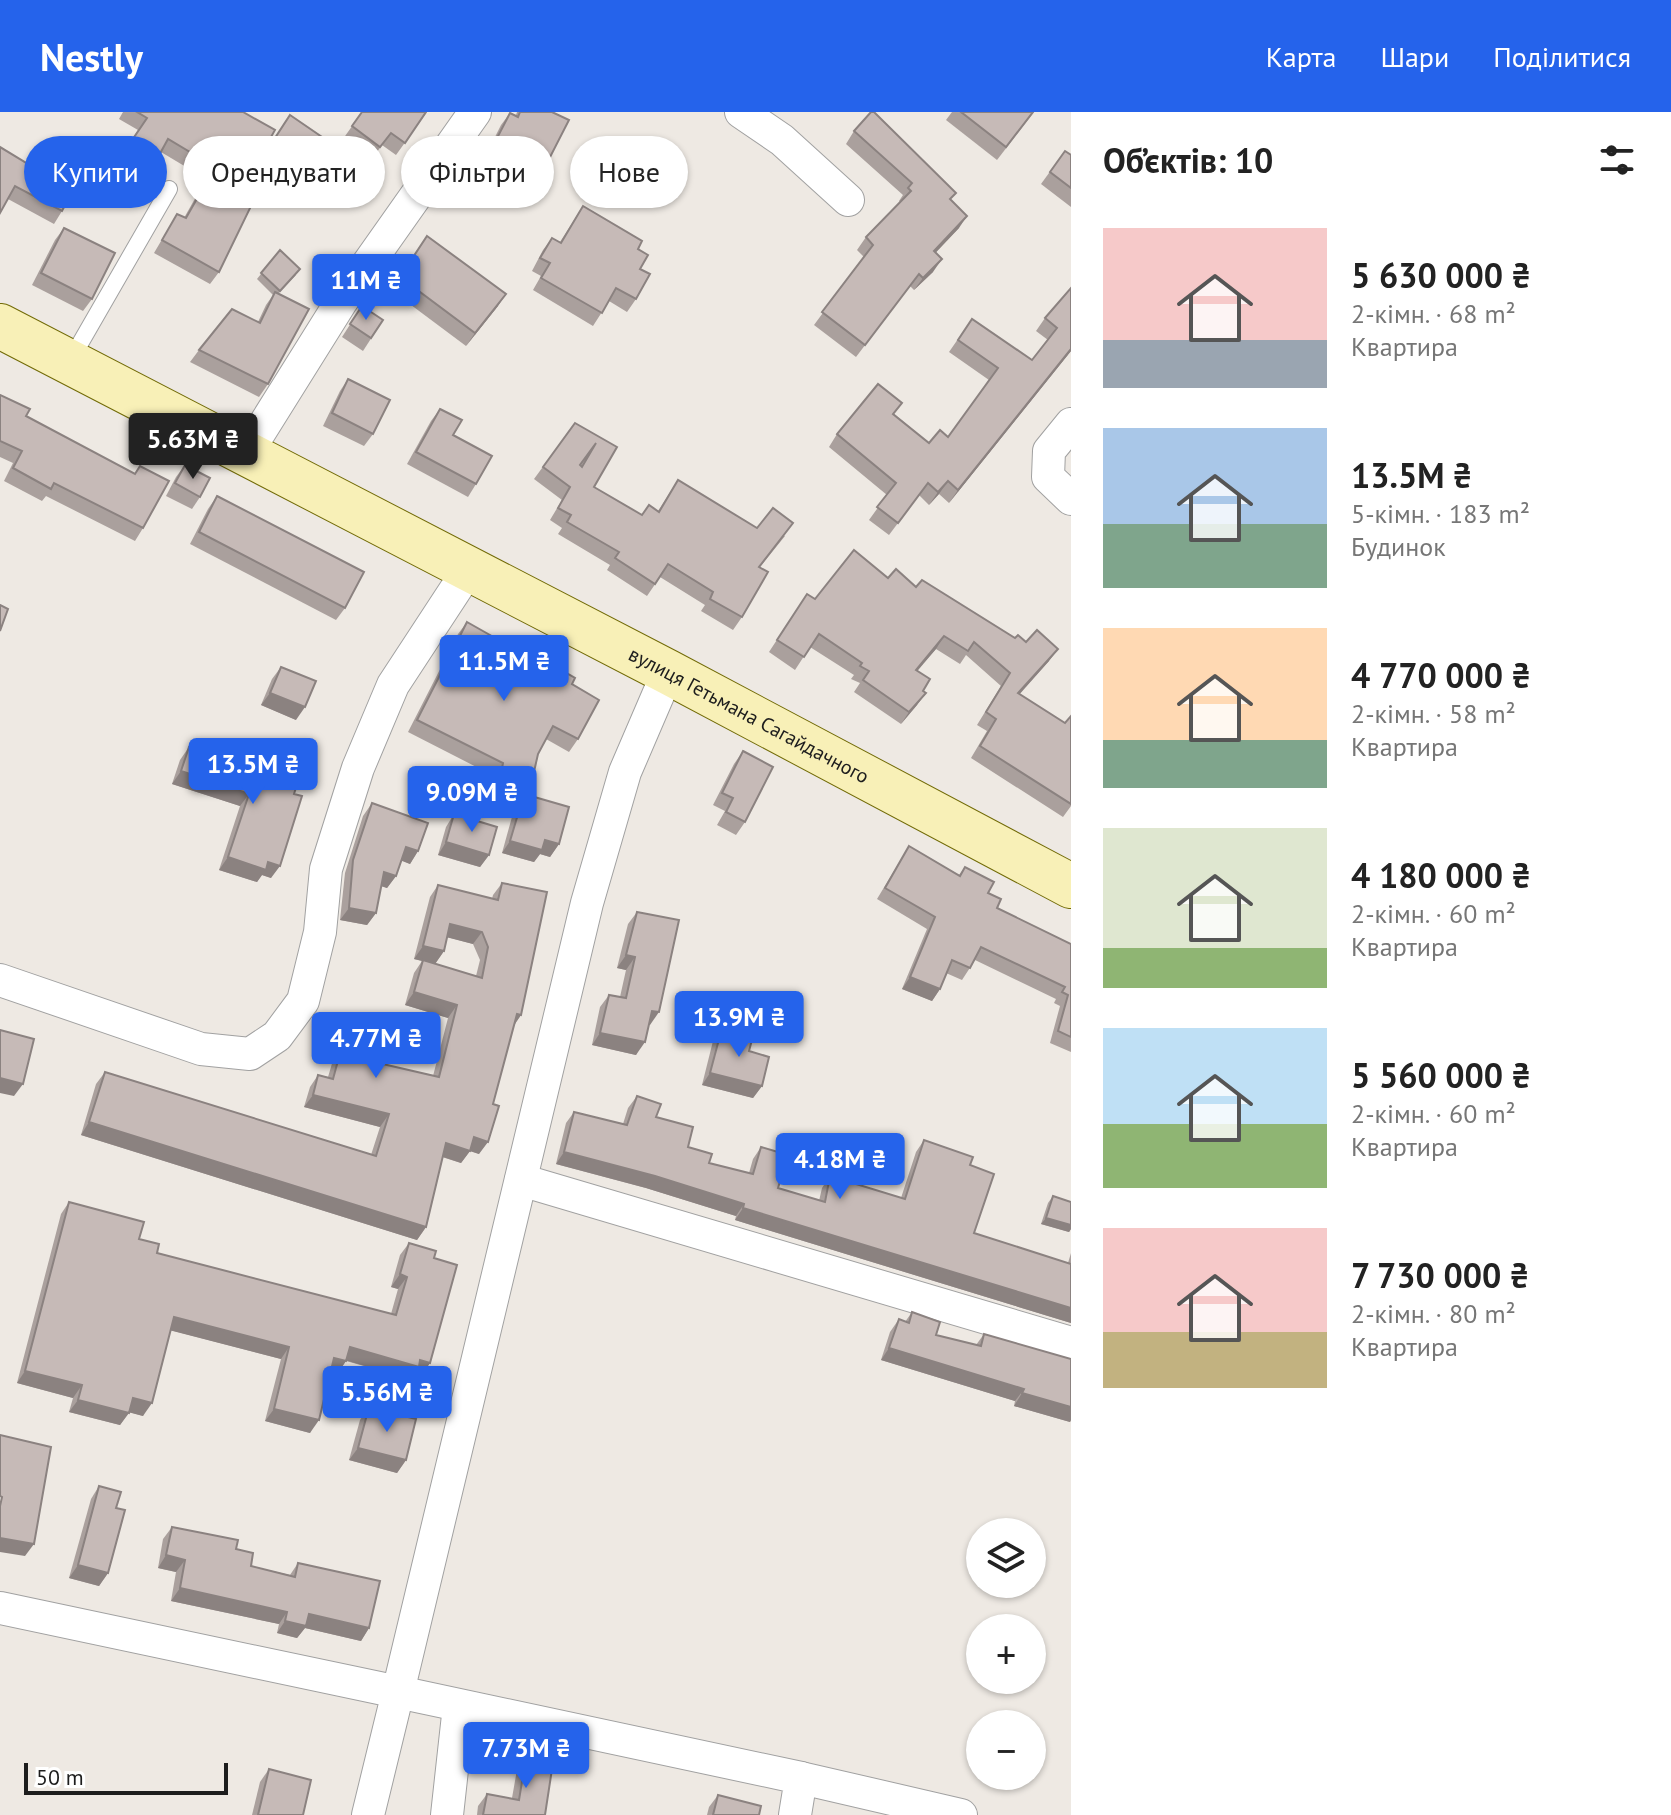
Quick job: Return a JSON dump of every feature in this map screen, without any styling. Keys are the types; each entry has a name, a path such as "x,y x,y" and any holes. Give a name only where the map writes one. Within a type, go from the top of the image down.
{"main road":[{"name":"вулиця Гетьмана Сагайдачного","path":"0,326 668,672 1071,886"}],"street":[{"path":"246,454 341,302 475,112"},
{"path":"741,112 782,140 848,200"},
{"path":"1071,424 1049,451 1048,477 1071,499"},
{"path":"0,980 201,1049 250,1054 277,1036 303,1001 320,932 326,869 358,768 393,685 469,569"},
{"path":"368,1815 587,903 625,772 668,672"},
{"path":"521,1180 1071,1343"},
{"path":"0,1608 801,1778 961,1815"},
{"path":"447,1815 459,1706"},
{"path":"795,1815 801,1778"}],"lane":[{"path":"69,363 169,189"}],"building":[{"path":"137,112 243,112 275,130 272,136 183,136 183,148 167,141 167,136 135,136 147,118"},
{"path":"362,112 426,112 410,136 401,136 401,140 391,133 385,141 385,136 365,136 352,126"},
{"path":"520,112 552,112 569,120 554,149 554,136 498,136 510,113 518,117"},
{"path":"871,112 956,193 950,199 967,216 934,251 942,259 923,278 919,274 865,345 822,312 873,245 866,237 911,191 908,188 912,183 854,131"},
{"path":"961,112 1033,112 1006,147"},
{"path":"290,115 321,136 276,136"},
{"path":"0,147 24,162 24,191 15,186 0,213"},
{"path":"1065,151 1071,155 1071,188 1050,172"},
{"path":"192,208 250,208 219,272 162,240 177,214 186,218"},
{"path":"582,208 586,208 642,241 638,249 648,255 640,269 650,274 636,299 616,288 602,313 541,278 550,263 540,258 552,238 561,243"},
{"path":"64,228 115,253 92,299 41,273"},
{"path":"427,236 506,294 475,333 400,277"},
{"path":"280,250 300,269 280,291 261,273"},
{"path":"1071,288 1071,349 958,490 948,481 938,492 928,483 898,523 877,507 896,483 837,434 878,384 902,403 893,414 929,443 940,430 948,437 998,368 958,340 972,319 1032,360 1057,328 1045,318"},
{"path":"275,292 309,309 268,384 199,350 232,309 260,323"},
{"path":"362,306 383,320 371,338 350,324"},
{"path":"348,379 390,400 373,434 332,413"},
{"path":"0,395 30,409 26,416 135,474 140,466 169,481 143,528 54,483 51,489 13,468 22,451 0,441"},
{"path":"440,409 462,420 453,435 492,456 476,484 416,452"},
{"path":"575,423 617,447 594,487 642,515 649,505 659,512 678,480 757,528 773,508 793,523 759,567 768,572 742,617 710,599 713,592 668,564 655,584 615,558 619,552 567,522 571,515 558,508 570,487 543,467"},
{"path":"185,465 210,478 200,497 175,483"},
{"path":"217,496 364,572 345,608 199,532"},
{"path":"854,550 888,578 896,569 916,587 922,580 1015,638 1018,635 1026,642 1037,630 1058,649 1018,693 1065,723 1071,716 1071,804 980,746 996,719 986,712 1010,673 974,642 968,651 944,636 916,670 930,679 923,691 926,693 909,712 863,680 869,671 860,666 862,663 819,634 804,657 777,640 807,594 815,599"},
{"path":"0,605 8,609 0,631"},
{"path":"467,622 552,670 554,666 575,678 572,684 599,700 578,739 553,726 538,754 531,785 500,779 503,763 417,720"},
{"path":"281,667 316,681 305,707 270,693"},
{"path":"189,747 298,781 294,794 302,796 280,866 268,862 266,870 228,857 249,794 181,771"},
{"path":"743,751 773,767 745,822 726,812 733,798 722,793"},
{"path":"524,794 569,807 559,844 545,840 542,850 510,841"},
{"path":"372,803 428,823 418,851 406,847 396,876 384,872 376,913 349,908 353,860"},
{"path":"454,814 497,827 489,855 446,842"},
{"path":"909,846 960,876 965,867 994,882 988,893 1001,899 997,908 1071,944 1071,1037 1058,1031 1068,995 1062,992 1065,987 981,947 970,968 952,960 940,989 910,977 935,917 885,888"},
{"path":"502,883 547,892 521,1015 517,1014 493,1104 499,1106 488,1142 474,1137 470,1151 446,1143 426,1227 89,1122 105,1072 376,1156 389,1114 313,1095 318,1075 333,1079 349,1020 370,1026 361,1059 439,1077 457,1005 414,992 423,960 482,978 488,947 482,932 450,924 444,951 423,946 438,885 498,900"},
{"path":"637,912 679,920 659,1012 652,1011 645,1042 600,1033 609,995 626,998 635,957 626,955"},
{"path":"722,1028 753,1036 749,1051 769,1057 762,1086 710,1073"},
{"path":"0,1030 34,1039 23,1084 0,1078"},
{"path":"637,1096 661,1104 656,1117 693,1127 688,1147 712,1154 709,1163 753,1174 761,1147 788,1155 778,1188 825,1202 830,1176 905,1199 924,1140 973,1157 970,1165 994,1174 974,1233 1071,1264 1071,1308 743,1208 744,1204 655,1176 564,1152 574,1112 627,1125"},
{"path":"1053,1196 1071,1202 1071,1225 1046,1218"},
{"path":"69,1202 144,1222 139,1239 159,1244 157,1253 396,1315 407,1277 400,1274 409,1243 436,1251 434,1258 457,1265 430,1363 420,1360 419,1367 350,1347 346,1361 334,1358 319,1420 274,1409 289,1347 174,1317 152,1403 133,1398 129,1413 78,1400 82,1385 25,1371"},
{"path":"912,1312 940,1322 936,1335 981,1346 984,1334 1071,1359 1071,1407 1022,1393 1024,1389 889,1348 899,1319 909,1323"},
{"path":"369,1407 416,1419 406,1460 358,1448"},
{"path":"0,1435 51,1447 34,1544 0,1538"},
{"path":"99,1486 121,1492 116,1508 125,1510 108,1573 78,1565"},
{"path":"172,1527 238,1540 236,1549 253,1553 251,1566 295,1577 298,1563 380,1581 369,1628 309,1614 306,1626 285,1621 287,1612 180,1588 185,1560 166,1555"},
{"path":"527,1751 554,1756 545,1815 483,1815 487,1794 519,1800"},
{"path":"269,1769 311,1780 303,1815 258,1815"},
{"path":"718,1795 761,1806 759,1815 713,1815"}]}
